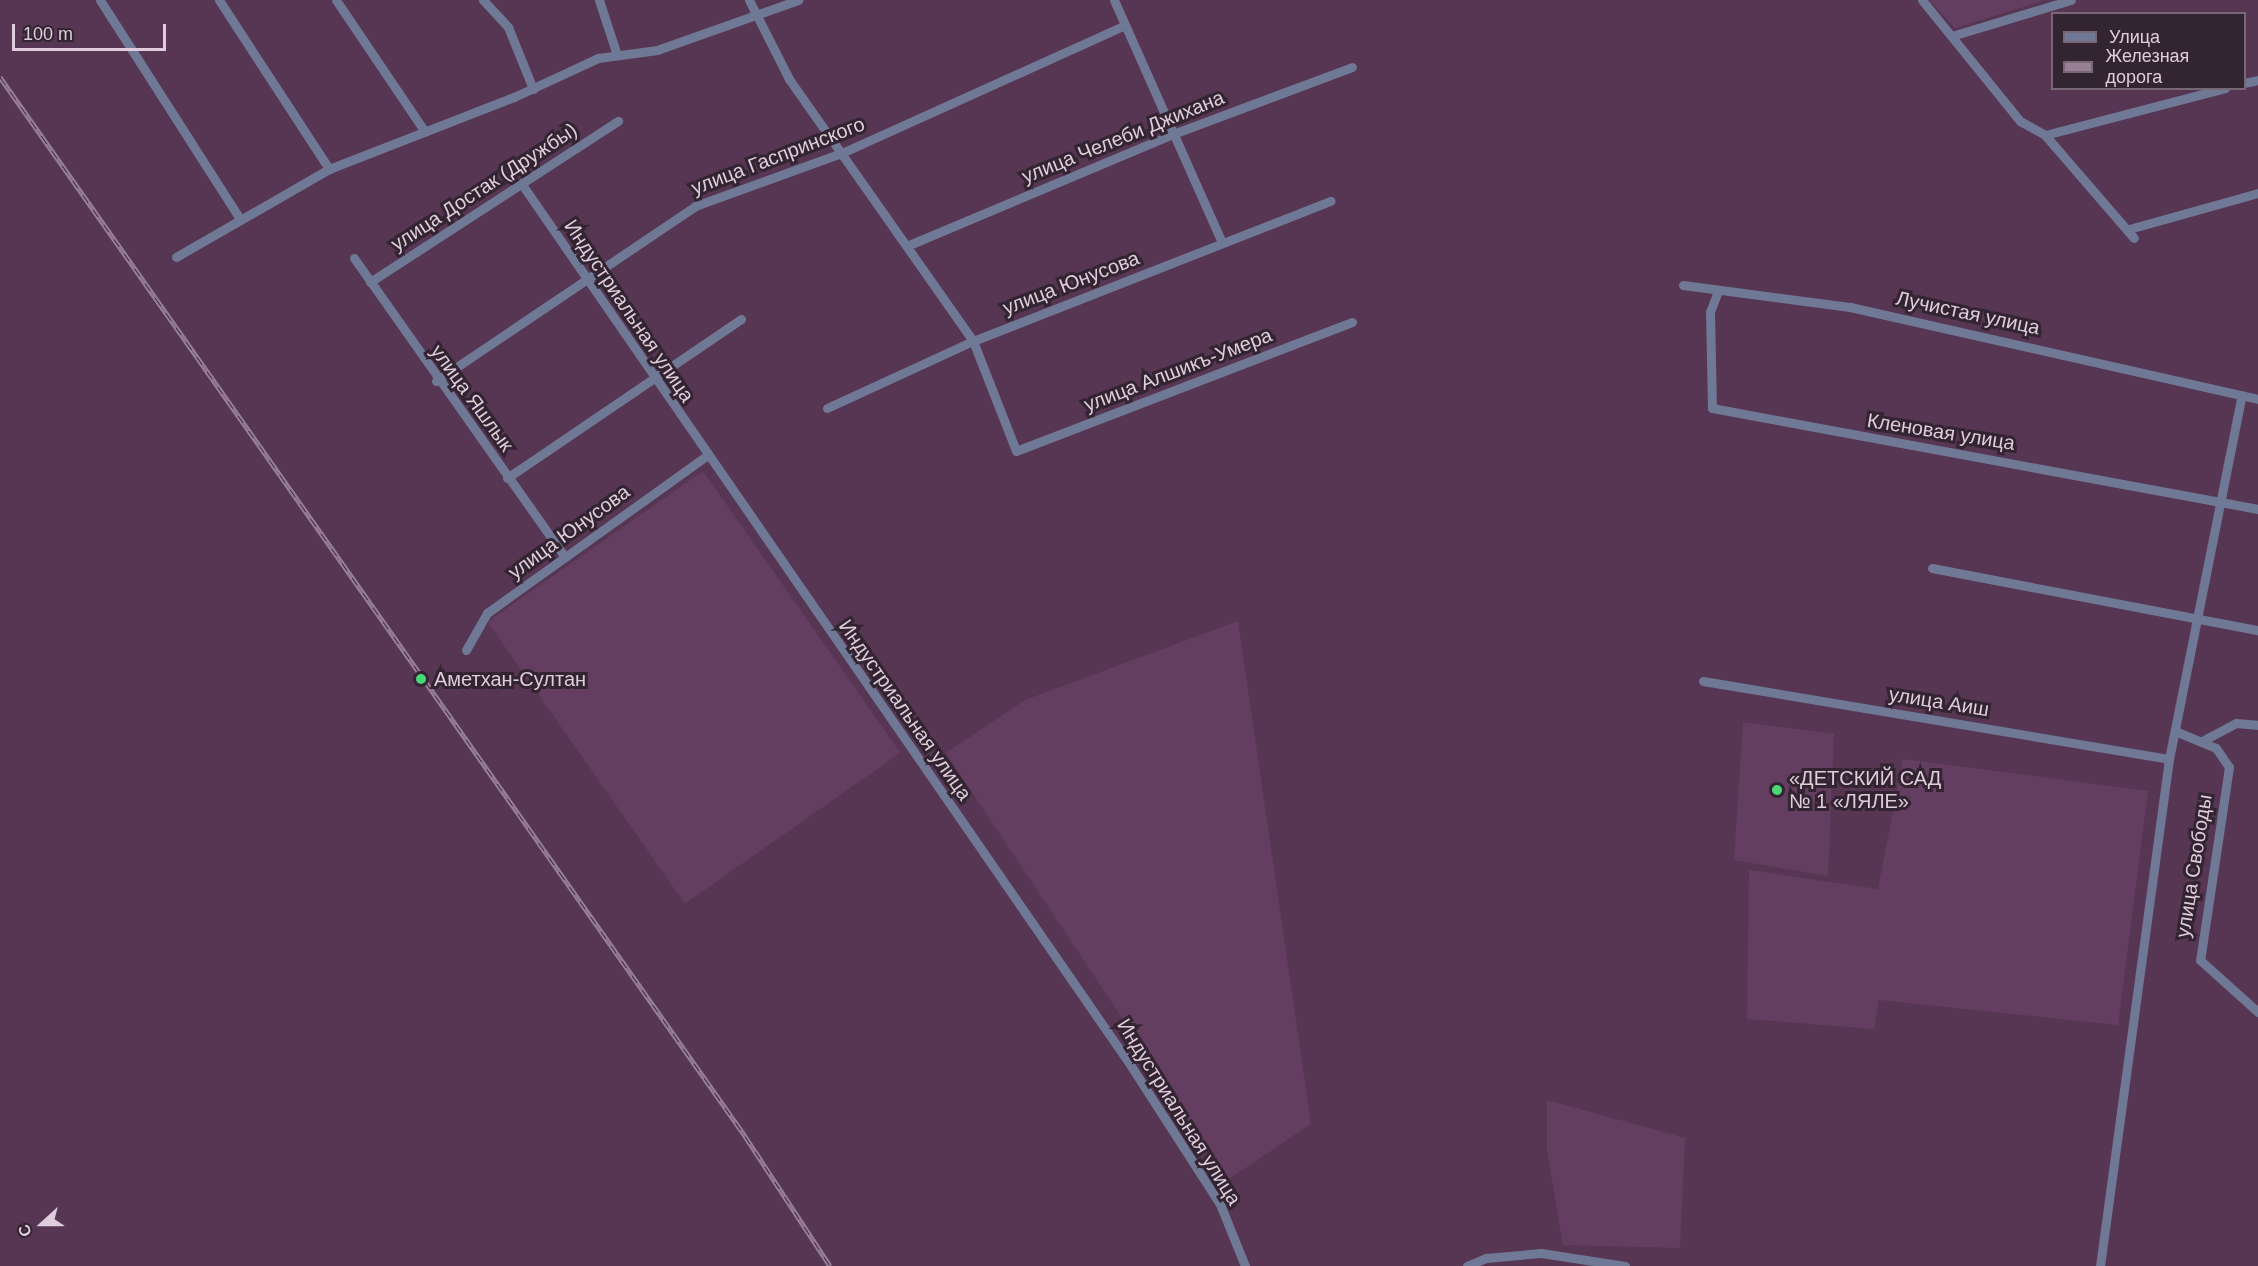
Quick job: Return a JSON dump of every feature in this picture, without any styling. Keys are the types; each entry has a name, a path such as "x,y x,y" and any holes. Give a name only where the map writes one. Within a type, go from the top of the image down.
{"street":[{"path":"100,0 239,217"},
{"path":"219,0 329,169"},
{"path":"336,0 425,132"},
{"path":"483,0 508,27 533,89"},
{"path":"599,0 617,55"},
{"path":"749,0 789,79 909,245 973,341"},
{"path":"176,257 239,217 329,169 617,55 657,50 798,0"},
{"path":"1114,0 1222,243"},
{"path":"1922,0 1955,35 2020,121 2045,135 2129,229 2134,238"},
{"path":"1955,35 2071,0"},
{"name":"улица Гаспринского","path":"436,381 695,206 843,152 1125,25"},
{"name":"улица Челеби Джихана","path":"909,245 1173,134 1352,67"},
{"path":"2045,135 2217,90"},
{"name":"улица Достак (Дружбы)","path":"370,282 618,122"},
{"name":"Индустриальная улица","path":"521,183 706,456 1131,1066 1220,1204 1245,1266"},
{"path":"2129,229 2258,194"},
{"name":"улица Юнусова","path":"827,408 973,341 1331,201"},
{"name":"улица Яшлык","path":"354,258 436,381 566,557"},
{"name":"Лучистая улица","path":"1683,285 1850,307 2258,399"},
{"name":"Кленовая улица","path":"1718,291 1710,312 1712,408 2258,509"},
{"path":"507,478 652,377 741,319"},
{"name":"улица Алшикъ-Умера","path":"973,341 1017,451 1352,322"},
{"path":"2100,1266 2169,759 2242,395 2258,391"},
{"name":"улица Юнусова","path":"466,650 487,613 706,456"},
{"path":"1932,568 2258,630"},
{"name":"улица Аиш","path":"1702,681 2169,759"},
{"path":"2202,741 2236,723 2258,725"},
{"name":"улица Свободы","path":"2175,730 2202,741 2225,756 2229,767 2198,953 2205,968 2258,1012"},
{"path":"1467,1266 1486,1258 1541,1253 1625,1266"}],"shaded area":[{"path":"1929,0 2046,0 1955,28"},
{"path":"703,471 900,753 685,904 488,622"},
{"path":"1238,621 1311,1124 1229,1179 946,753 1025,700"},
{"path":"1743,722 1834,734 1828,876 1734,860"},
{"path":"1903,759 2148,791 2118,1025 1879,1000 1874,1029 1747,1019 1749,870 1878,889"},
{"path":"1547,1100 1685,1138 1680,1248 1563,1245 1547,1150"}],"railway":[{"path":"0,77 745,1136 830,1266"}],"place":[{"name":"Аметхан-Султан","path":"421,679"},
{"name":"«ДЕТСКИЙ САД № 1 «ЛЯЛЕ»","path":"1777,790"}]}
